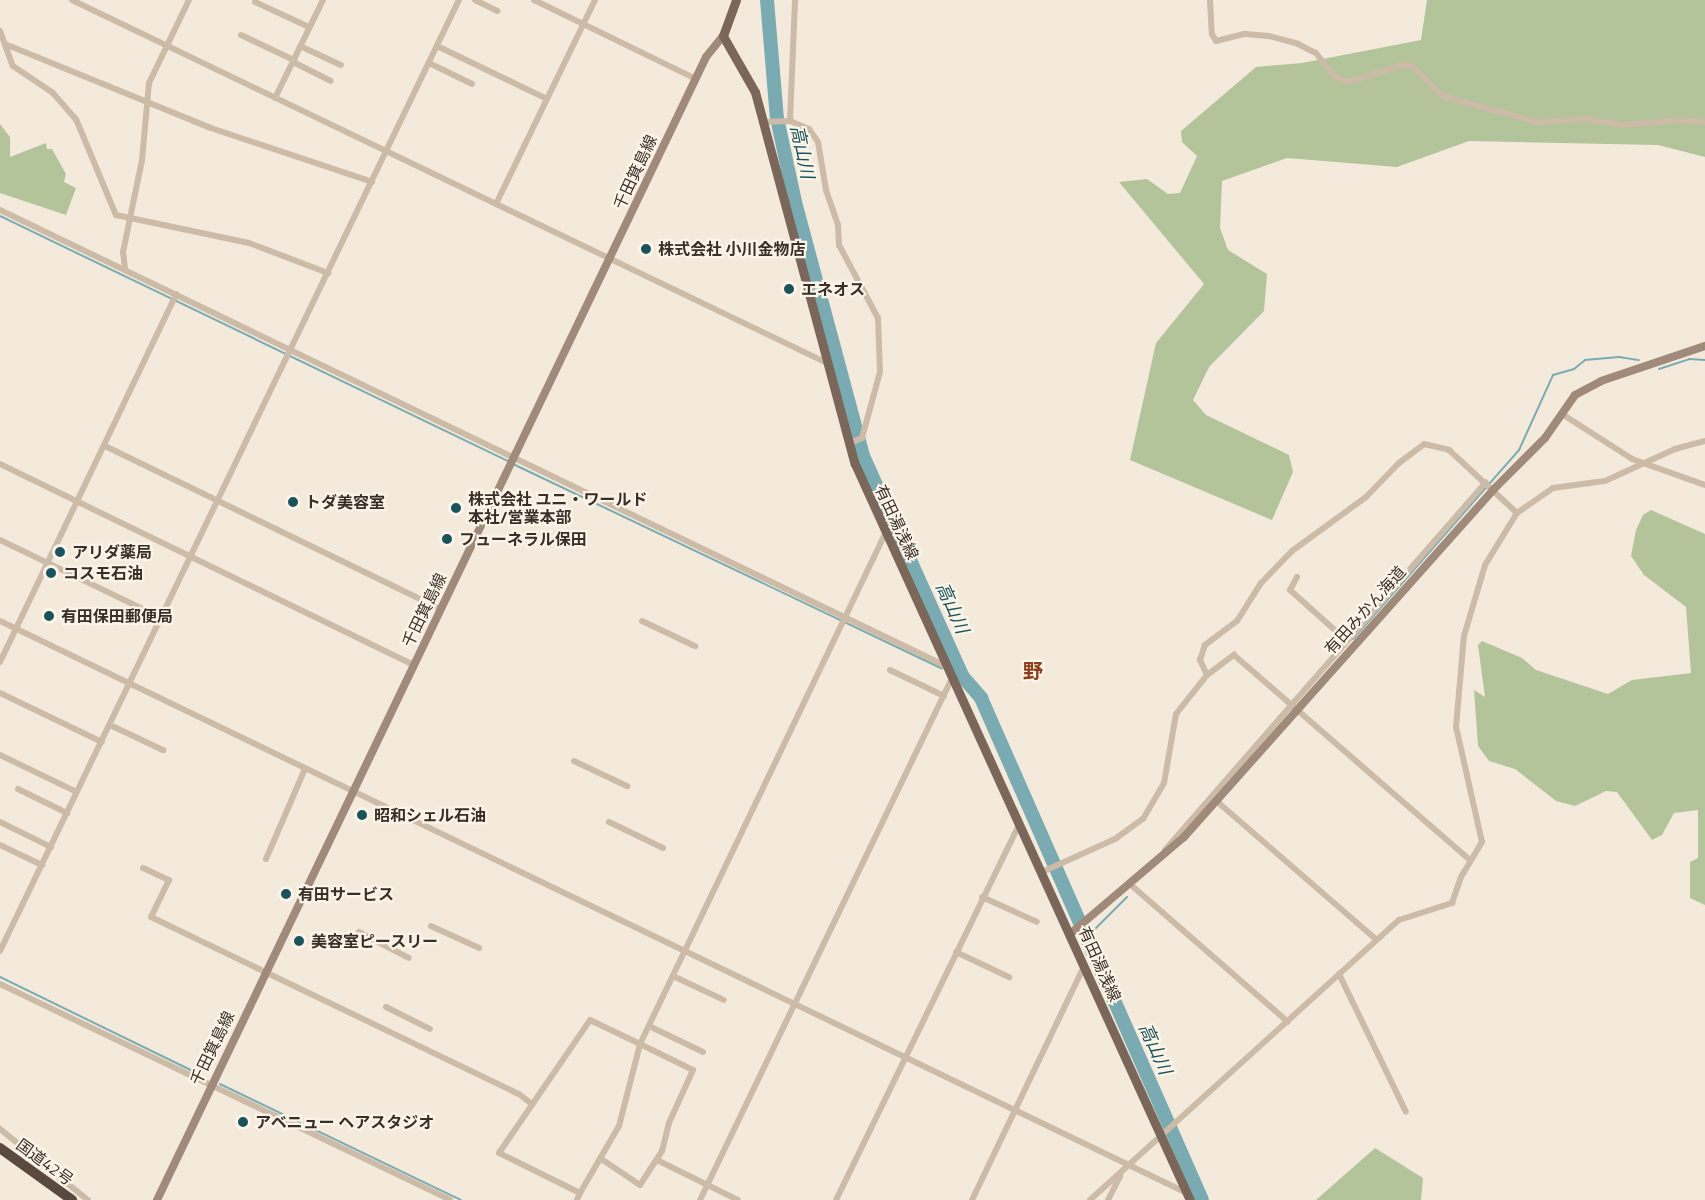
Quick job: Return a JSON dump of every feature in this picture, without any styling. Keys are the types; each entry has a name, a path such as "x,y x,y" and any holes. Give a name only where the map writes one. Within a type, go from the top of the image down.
{"highway":[{"name":"国道42号","path":"0,1148 72,1200"}],"main road":[{"path":"723,36 736,0"},
{"name":"千田箕島線","path":"157,1200 696,79 710,51 723,36"},
{"name":"有田湯浅線","path":"723,36 752,84 849,444 885,531 952,678 1072,932 1084,966 1164,1133 1188,1197"},
{"name":"有田みかん海道","path":"1072,932 1156,863 1294,706 1494,489 1528,456 1575,395 1592,385 1705,346"}],"street":[{"path":"72,0 827,363"},
{"path":"125,269 123,257 142,160 150,77 189,0"},
{"path":"275,98 323,0"},
{"path":"0,951 459,0"},
{"path":"475,0 498,11"},
{"path":"534,0 696,79"},
{"path":"496,204 595,0"},
{"path":"787,121 795,0"},
{"path":"1210,0 1212,34 1216,40 1245,34 1298,44 1316,53 1335,77 1349,82 1402,65 1412,66 1442,96 1539,122 1705,122"},
{"path":"255,2 309,27"},
{"path":"0,31 13,66 67,106 85,136 96,172 116,215 249,243 328,273"},
{"path":"241,35 331,81"},
{"path":"5,44 211,128 372,182"},
{"path":"300,46 341,65"},
{"path":"437,46 547,99"},
{"path":"429,63 472,84"},
{"path":"762,122 787,121 809,129 818,142 826,190 838,225 839,244 878,318 880,372 862,438 849,444"},
{"path":"0,210 290,350 512,462 947,666"},
{"path":"0,662 176,294"},
{"path":"1562,414 1642,464 1705,485"},
{"path":"1090,1200 1399,920 1452,903 1470,860 1482,843 1456,728 1464,636 1485,565 1517,513 1553,488 1605,481 1642,464 1705,441"},
{"path":"1207,675 1200,660 1205,645 1237,621 1261,583 1292,551 1366,497 1399,463 1424,444 1449,450 1494,489 1517,513"},
{"path":"105,446 441,609"},
{"path":"0,464 414,665"},
{"path":"1294,706 1346,640 1486,482"},
{"path":"600,1158 640,1185 657,1160 693,1070 640,1044 590,1020 499,1153 579,1197 600,1158 619,1126 640,1044 885,531"},
{"path":"0,540 161,618"},
{"path":"1297,577 1290,590 1346,640"},
{"path":"0,621 1014,1111 1125,1169 1188,1197"},
{"path":"642,621 695,646"},
{"path":"1042,872 1115,839 1143,819 1164,783 1176,714 1207,675 1234,655 1470,860"},
{"path":"890,670 944,696"},
{"path":"700,1200 952,678"},
{"path":"0,693 102,742"},
{"path":"110,725 163,750"},
{"path":"0,755 77,792"},
{"path":"574,761 627,786"},
{"path":"266,859 304,768"},
{"path":"18,789 68,813"},
{"path":"1213,798 1376,939"},
{"path":"0,822 51,847"},
{"path":"609,822 663,848"},
{"path":"836,1200 1019,824"},
{"path":"0,844 42,865"},
{"path":"143,868 169,880 151,917 519,1094 532,1104"},
{"path":"1131,885 1288,1022"},
{"path":"982,897 1037,922"},
{"path":"431,926 479,948"},
{"path":"359,932 409,958"},
{"path":"956,952 1009,977"},
{"path":"972,1200 1084,966"},
{"path":"1340,974 1406,1112"},
{"path":"672,976 723,1000"},
{"path":"0,984 450,1200"},
{"path":"386,1007 430,1029"},
{"path":"649,1026 703,1052"},
{"path":"0,1129 88,1200"},
{"path":"657,1160 738,1200"},
{"path":"1108,1200 1125,1169"}],"green space":[{"path":"1427,0 1705,0 1705,157 1658,145 1469,141 1397,167 1287,158 1222,181 1220,228 1228,250 1267,274 1264,311 1209,367 1193,400 1206,415 1289,455 1293,472 1272,520 1130,460 1156,343 1204,284 1119,182 1147,179 1168,194 1180,193 1197,156 1182,142 1181,131 1256,67 1302,63 1421,40"},
{"path":"0,124 10,137 10,157 46,143 47,149 52,149 66,174 64,182 76,188 66,215 0,193"},
{"path":"1651,510 1705,534 1705,905 1690,898 1690,862 1698,858 1698,810 1674,813 1662,835 1652,840 1617,792 1606,791 1575,806 1556,801 1515,769 1489,761 1478,746 1474,690 1485,697 1478,645 1482,641 1522,658 1536,670 1608,694 1632,680 1691,673 1686,607 1644,575 1631,556 1636,530 1643,515"},
{"path":"1375,1148 1423,1178 1421,1200 1316,1200"}],"waterway":[{"name":"高山川","path":"767,0 777,118 795,202 863,456 963,677 981,698 1202,1200"},
{"path":"0,216 508,461"},
{"path":"1353,639 1519,450 1553,375 1574,369 1585,360 1619,357 1639,360"},
{"path":"1659,369 1689,359 1705,360"},
{"path":"513,464 942,669"},
{"name":"高山川","path":"959,675 963,677"},
{"path":"1086,938 1127,897"},
{"path":"0,977 197,1073"},
{"path":"220,1084 461,1200"}],"place":[{"name":"株式会社 小川金物店","path":"646,249"},
{"name":"エネオス","path":"789,289"},
{"name":"トダ美容室","path":"293,502"},
{"name":"株式会社 ユニ・ワールド 本社/営業本部","path":"456,508"},
{"name":"フューネラル保田","path":"447,539"},
{"name":"アリダ薬局","path":"60,552"},
{"name":"コスモ石油","path":"51,573"},
{"name":"有田保田郵便局","path":"49,616"},
{"name":"昭和シェル石油","path":"362,815"},
{"name":"有田サービス","path":"286,894"},
{"name":"美容室ピースリー","path":"299,941"},
{"name":"アベニュー ヘアスタジオ","path":"243,1122"}],"district":[{"name":"野","path":"1033,670"}]}
